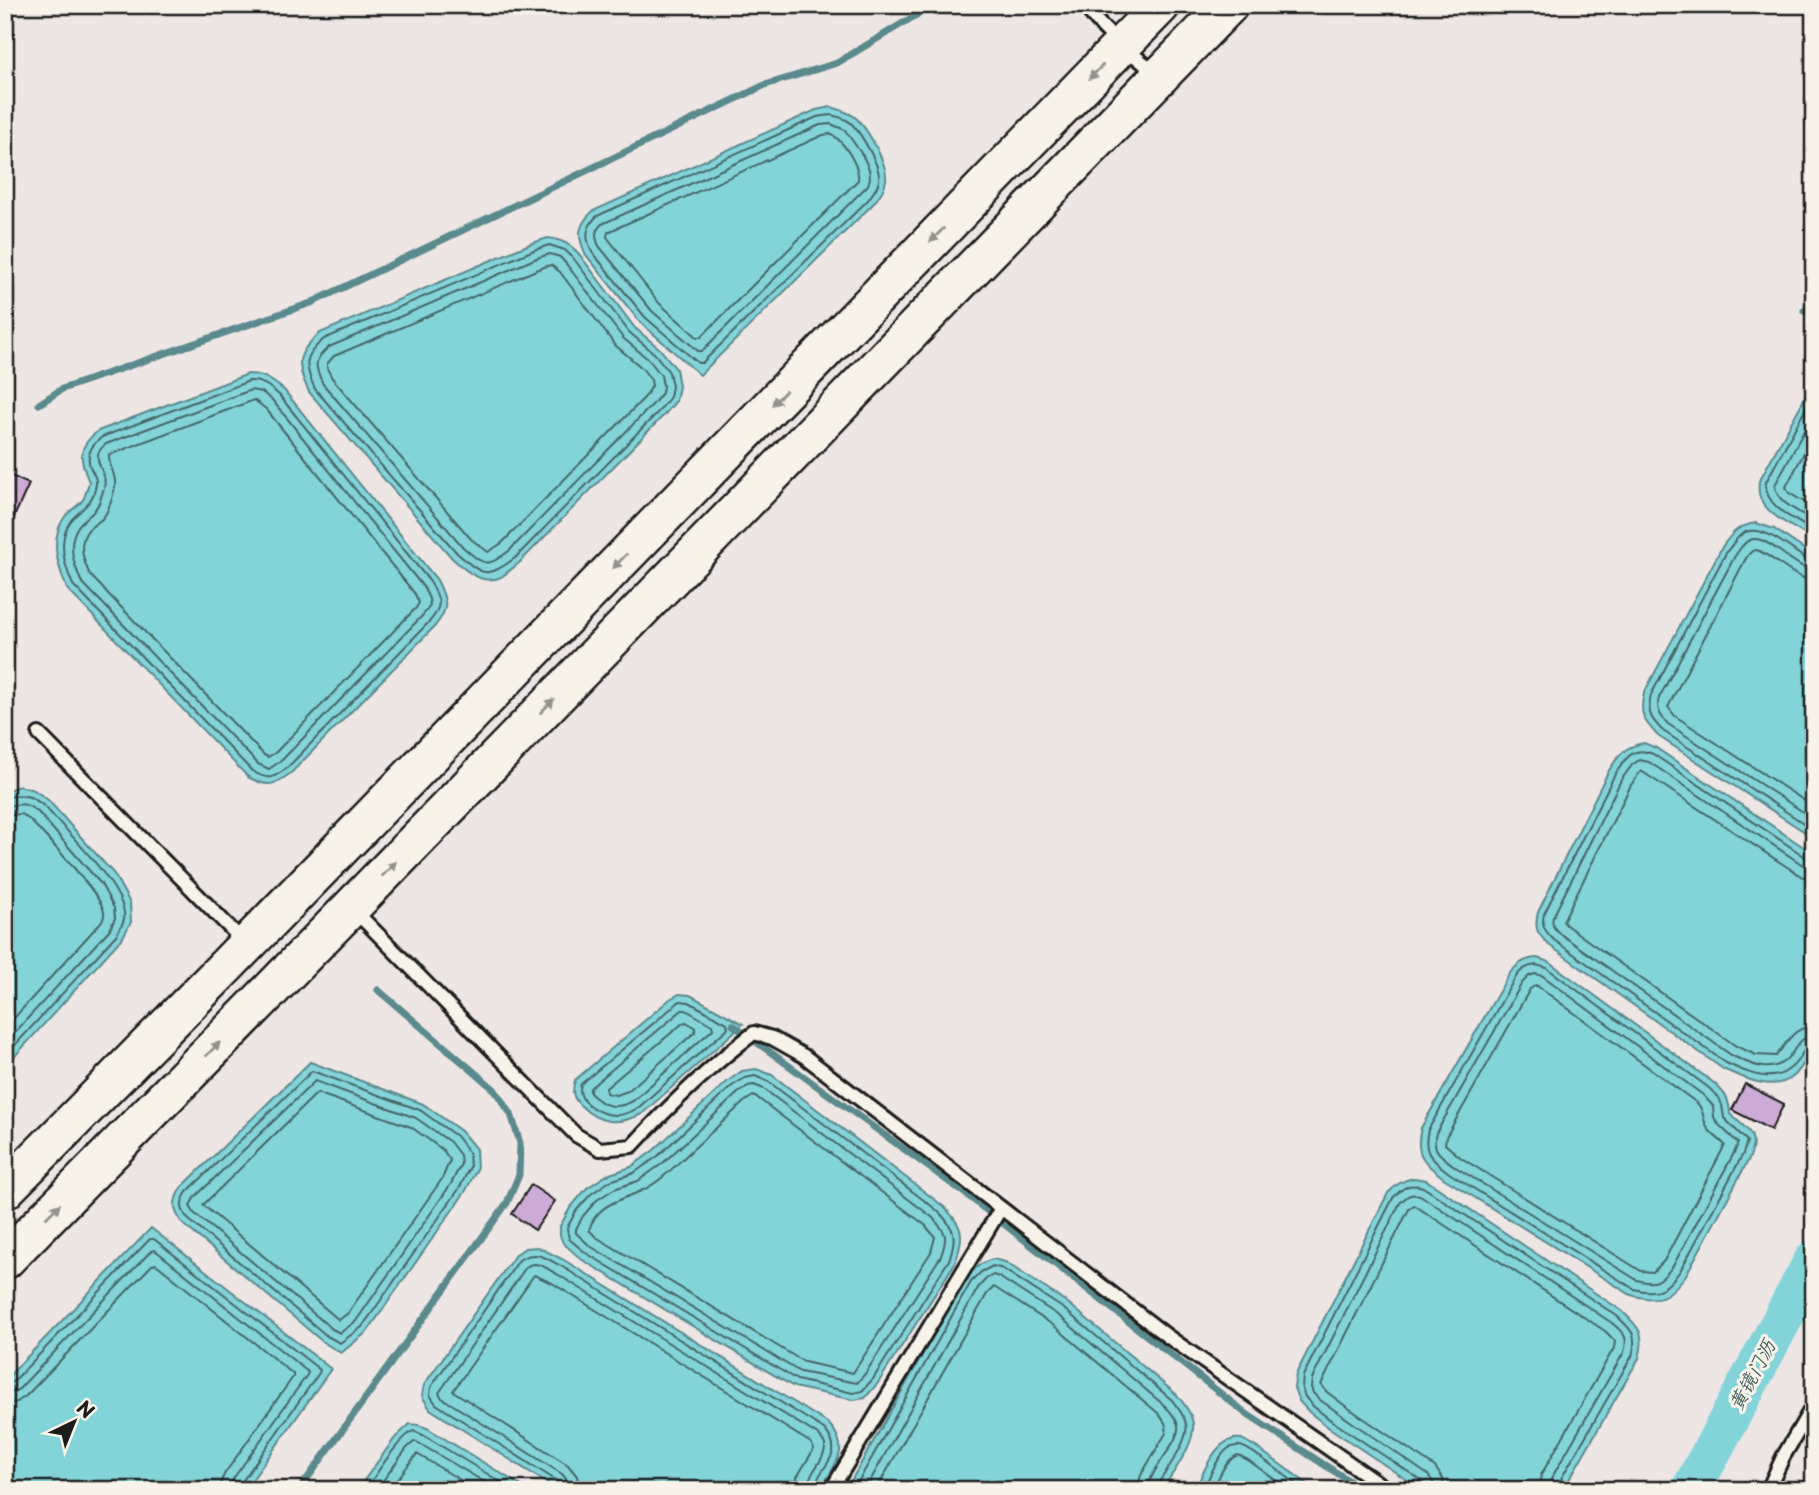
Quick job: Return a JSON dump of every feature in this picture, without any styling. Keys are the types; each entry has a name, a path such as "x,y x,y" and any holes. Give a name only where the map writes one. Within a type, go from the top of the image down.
{"main road":[{"path":"5,1191 1161,5"},
{"path":"5,1260 1229,5"}],"lane":[{"path":"1084,5 1122,45 1160,76"},
{"path":"39,734 247,944"},
{"path":"351,907 576,1135 600,1149 632,1146 733,1049 754,1033 772,1038 804,1056 1167,1336 1388,1490"},
{"path":"831,1490 1001,1208"},
{"path":"1768,1490 1783,1457 1814,1404"}],"water":[{"path":"831,107 854,117 872,139 886,173 883,190 873,204 700,375 640,322 586,255 580,237 581,227 593,211 816,110"},
{"path":"548,238 565,243 579,254 635,328 660,349 676,369 679,386 676,401 665,414 519,563 501,577 487,580 474,575 452,558 309,392 300,360 306,347 320,333"},
{"path":"248,374 263,376 284,390 437,580 445,604 443,614 435,626 292,772 271,784 248,777 67,589 56,553 59,526 82,501 87,490 89,482 83,467 82,454 91,437 98,431"},
{"path":"1814,381 1814,540 1779,519 1767,508 1760,498 1758,487"},
{"path":"1756,523 1774,529 1814,556 1814,838 1658,736 1642,712 1644,693 1722,547 1736,530"},
{"path":"1644,743 1656,748 1814,854 1814,1048 1797,1073 1786,1081 1768,1084 1723,1069 1549,945 1538,930 1538,912 1608,772 1622,753"},
{"path":"19,786 34,790 48,800 114,874 130,903 131,922 123,937 5,1067 5,791"},
{"path":"1537,958 1549,962 1714,1083 1726,1096 1730,1114 1752,1137 1750,1157 1686,1275 1663,1297 1631,1295 1445,1179 1422,1158 1419,1145 1421,1128 1509,974 1521,963"},
{"path":"679,994 690,995 743,1024 642,1114 625,1120 610,1121 587,1112 574,1096 575,1080"},
{"path":"310,1062 423,1104 461,1131 476,1149 477,1169 465,1192 367,1332 341,1353 323,1342 182,1223 175,1206 181,1188"},
{"path":"756,1069 772,1075 943,1206 961,1232 955,1263 878,1383 865,1398 854,1400 794,1387 581,1259 563,1243 560,1235 560,1226 570,1208 587,1188 607,1175 631,1167 654,1150 728,1081 742,1071"},
{"path":"1414,1178 1426,1180 1622,1311 1639,1332 1642,1343 1639,1358 1563,1490 1422,1490 1328,1427 1299,1401 1294,1388 1296,1374 1388,1193 1400,1183"},
{"path":"151,1228 331,1369 245,1490 5,1490 5,1380"},
{"path":"538,1247 564,1260 829,1424 839,1442 839,1457 820,1490 558,1490 430,1409 422,1396 424,1385 515,1255 525,1248"},
{"path":"993,1259 1005,1262 1068,1303 1177,1395 1186,1407 1192,1419 1192,1436 1184,1456 1162,1490 848,1490 966,1278 978,1266"},
{"path":"410,1424 427,1428 528,1490 357,1490 395,1438"},
{"path":"1232,1439 1242,1439 1316,1490 1195,1490 1219,1447"}],"building":[{"path":"5,473 29,484 5,537"},
{"path":"1745,1084 1784,1104 1771,1130 1732,1110"},
{"path":"531,1185 555,1201 535,1230 512,1214"}],"waterway":[{"path":"39,404 62,389 311,303 765,85 837,63 933,5"},
{"path":"1804,311 1814,306"},
{"path":"299,1490 507,1203 519,1175 520,1143 511,1114 494,1089 378,990"},
{"path":"733,1025 967,1195 1248,1415 1363,1490"},
{"name":"黄镜门沥","path":"1691,1490 1814,1260"}]}
